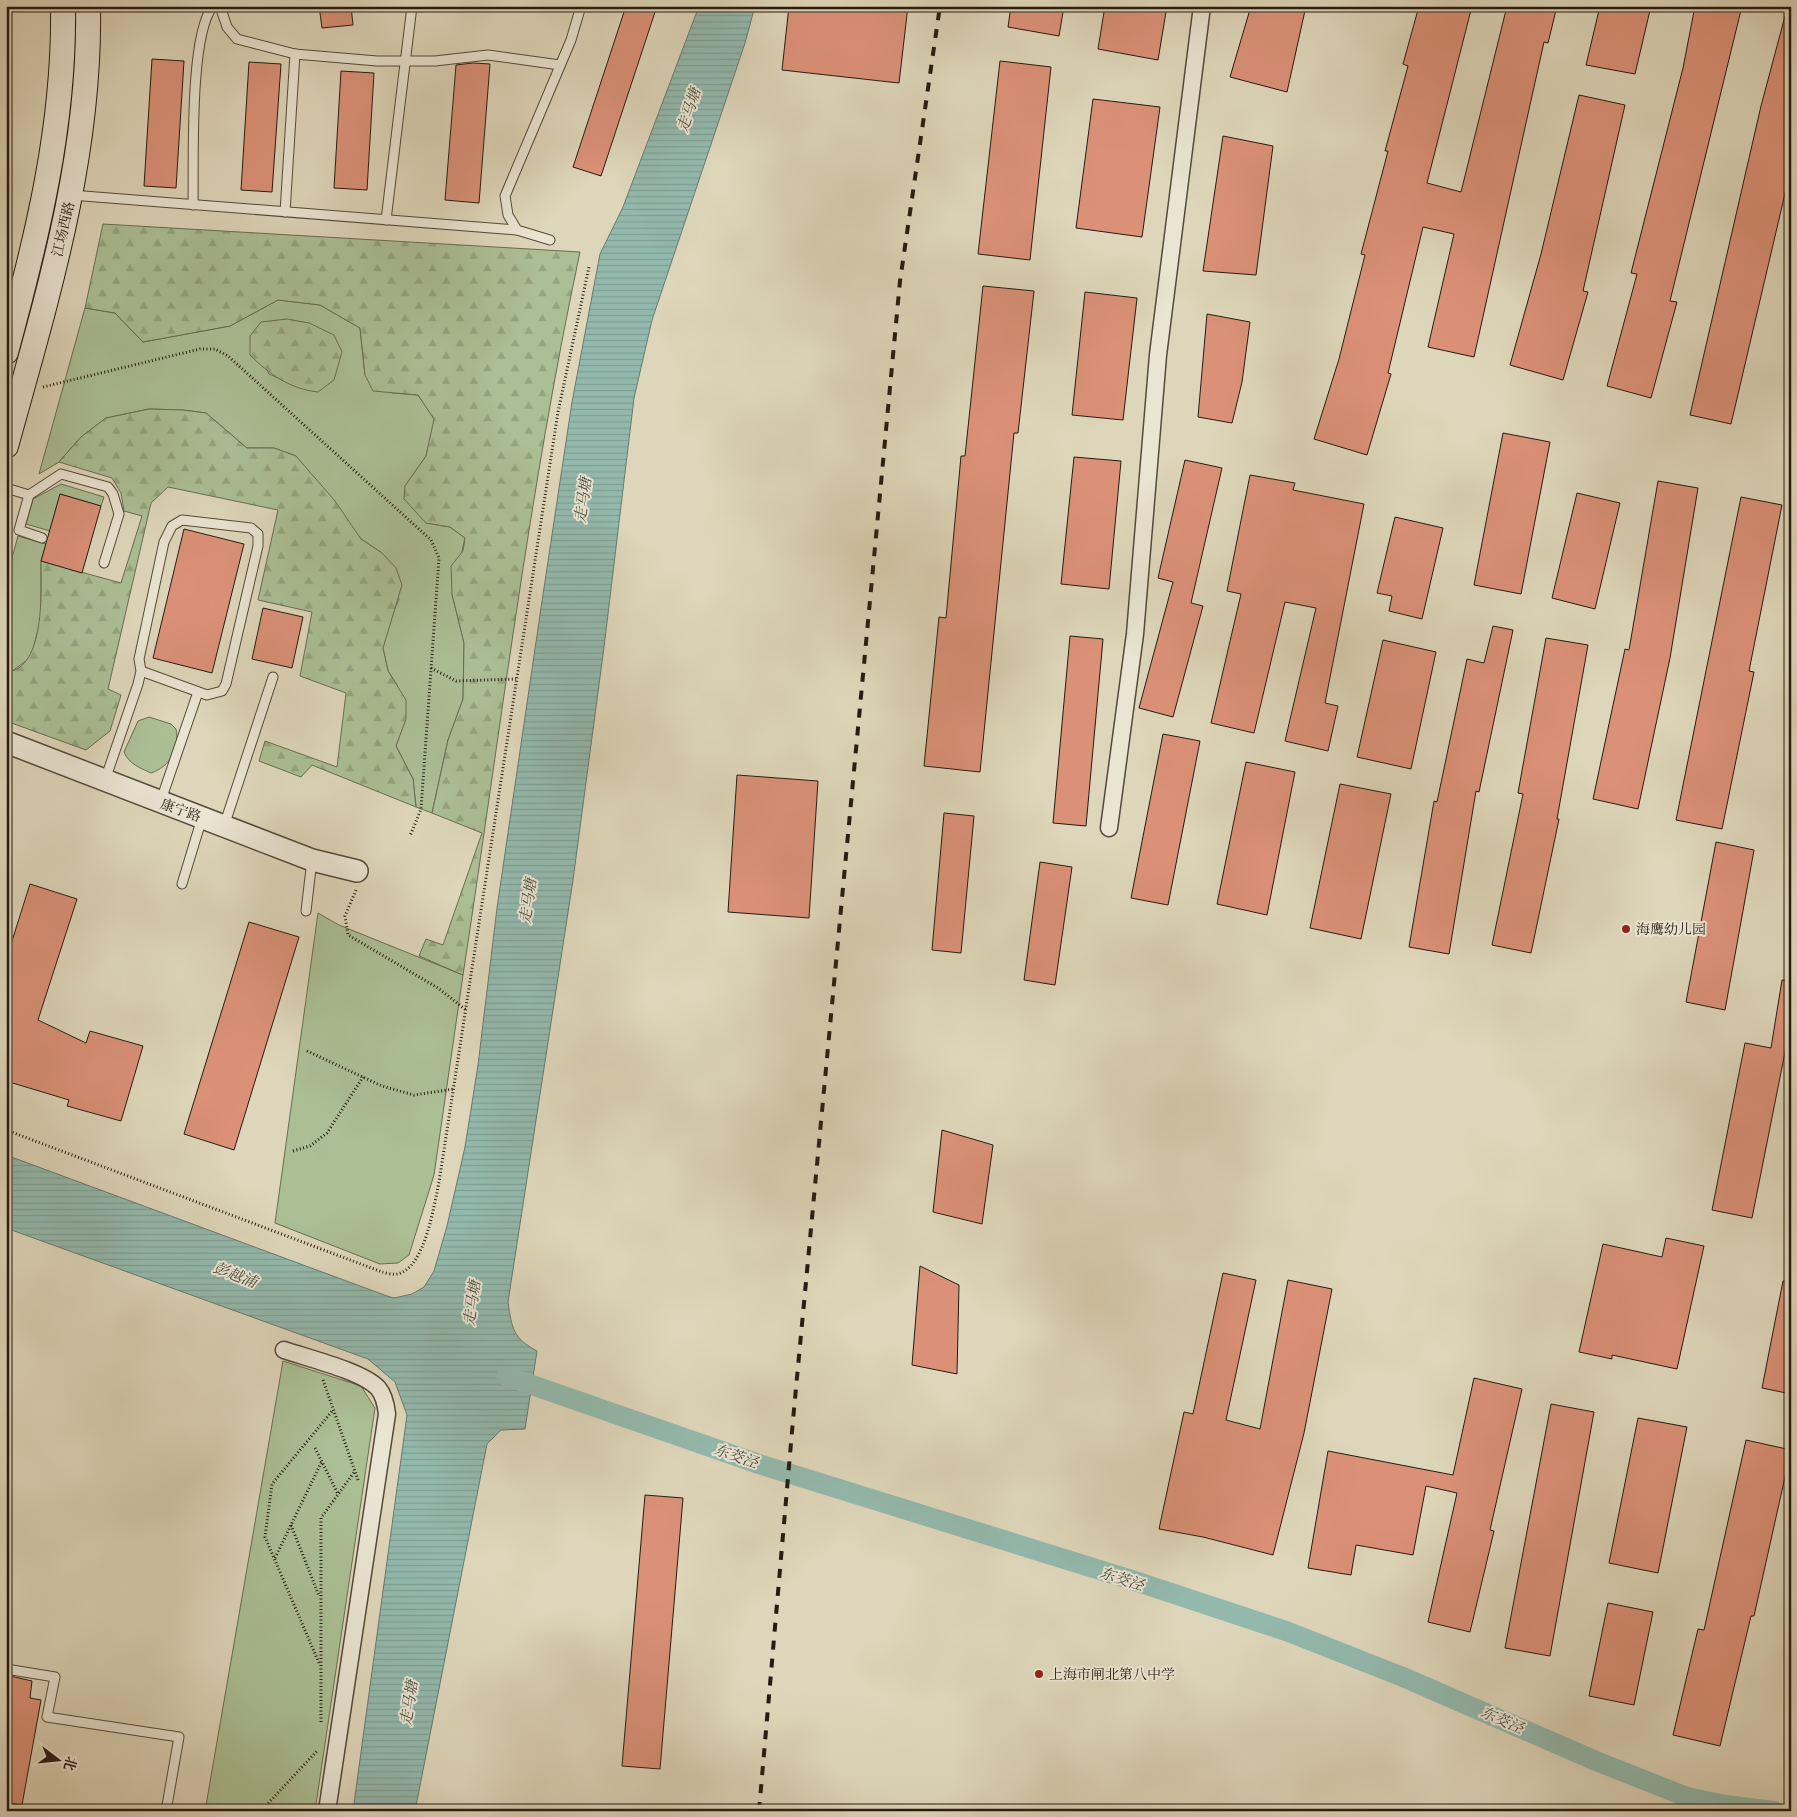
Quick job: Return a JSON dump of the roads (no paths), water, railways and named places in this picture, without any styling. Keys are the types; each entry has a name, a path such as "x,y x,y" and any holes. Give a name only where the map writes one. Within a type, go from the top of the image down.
{"main road":[{"name":"江场西路","path":"6,352 43,208 55,142 62,79 63,6"},
{"name":"江场西路","path":"6,446 53,272 70,195 85,103 88,6"}],"street":[{"path":"1109,828 1135,634 1158,355 1202,6"},
{"name":"康宁路","path":"6,742 160,803 312,860 357,871"},
{"path":"284,1350 361,1376 378,1388 385,1401 387,1414 327,1811"}],"lane":[{"path":"193,205 197,55 207,14 213,6"},
{"path":"220,6 227,27 237,39 295,54 377,61 435,61 488,55 560,65"},
{"path":"386,220 412,6"},
{"path":"517,230 508,215 505,196 571,40 582,6"},
{"path":"285,212 295,54"},
{"path":"70,195 517,230 550,240"},
{"path":"42,538 19,530 29,495 61,474 108,487 113,494 119,514 104,563"},
{"path":"6,488 29,495"},
{"path":"105,780 141,671 139,660 164,542 172,526 182,520 251,528 258,534 258,546 226,684 222,692 215,695 207,695 141,671"},
{"path":"224,826 273,677"},
{"path":"160,803 198,692"},
{"path":"182,884 202,818"},
{"path":"306,911 312,860"},
{"path":"6,1669 55,1677 47,1717 179,1737 166,1811"}],"water":[{"path":"699,6 755,6 745,43 652,320 634,398 604,647 573,880 508,1302 515,1332 523,1342 537,1351 525,1429 501,1430 487,1444 415,1811 353,1811 407,1415 395,1382 368,1359 6,1228 6,1155 394,1298 412,1294 424,1287 434,1271 447,1226 465,1147 478,1065 497,908 572,402 600,254 623,207"}],"waterway":[{"name":"东茭泾","path":"506,1376 759,1464 1132,1580 1286,1631 1403,1677 1596,1761 1687,1797 1725,1805 1774,1811"}],"railway":[{"path":"759,1811 793,1420 900,281 940,6"}],"place":[{"name":"海鹰幼儿园","path":"1626,929"},
{"name":"上海市闸北第八中学","path":"1039,1674"}],"water label":[{"name":"走马塘","path":"689,110"},
{"name":"走马塘","path":"583,500"},
{"name":"走马塘","path":"528,901"},
{"name":"彭越浦","path":"235,1275"},
{"name":"走马塘","path":"472,1303"},
{"name":"走马塘","path":"409,1703"}]}
